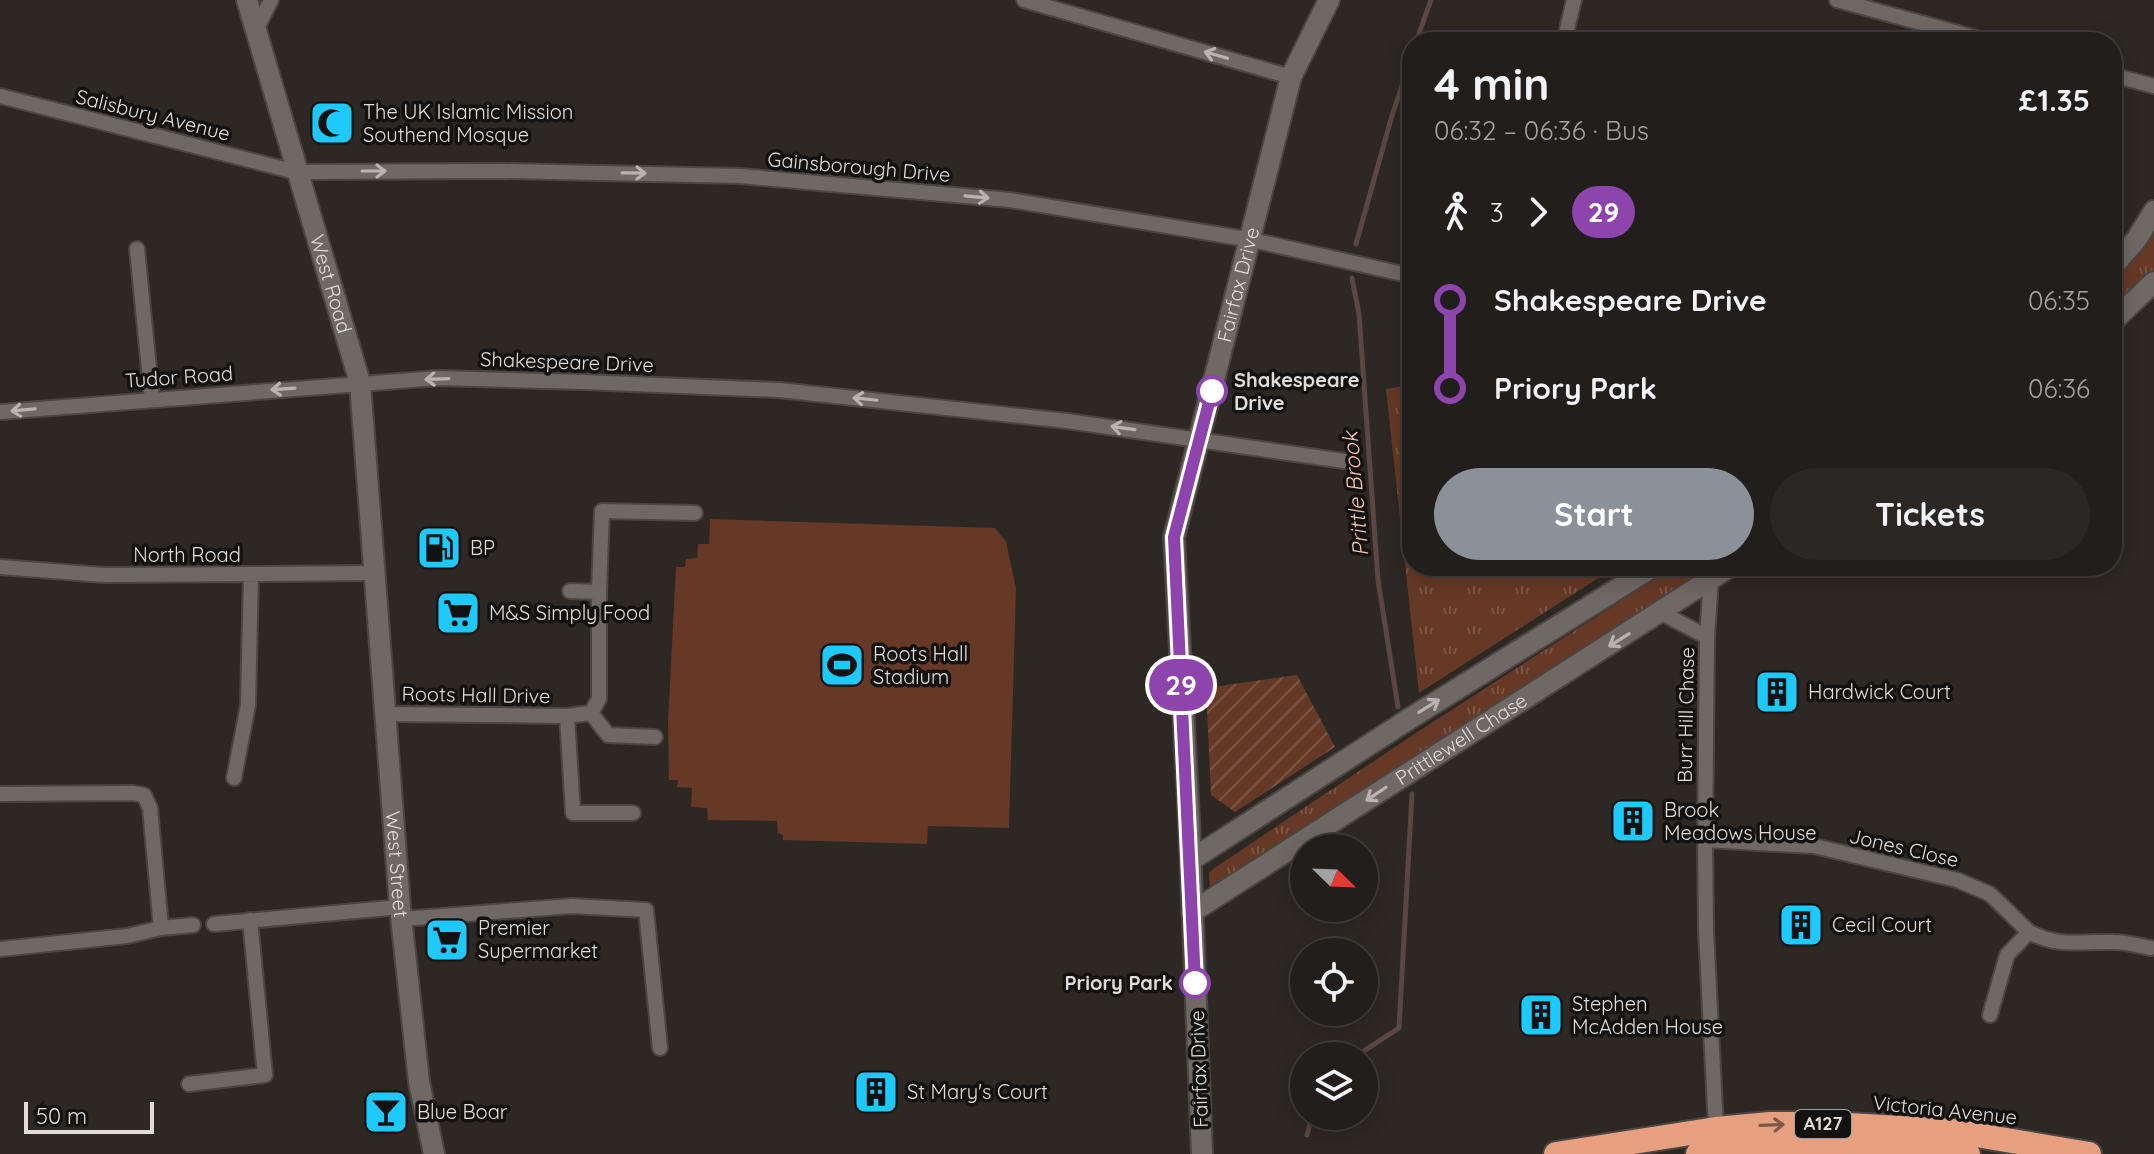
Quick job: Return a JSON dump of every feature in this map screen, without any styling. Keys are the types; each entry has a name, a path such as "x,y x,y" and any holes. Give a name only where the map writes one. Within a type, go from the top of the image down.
{"highway":[{"name":"Victoria Avenue","path":"1556,1154 1716,1129 1770,1124 1953,1131 2089,1154"},
{"name":"Victoria Avenue","path":"1698,1154 1770,1145 1830,1144 1968,1154"}],"street":[{"name":"West Road","path":"247,0 360,383 375,573"},
{"path":"256,30 271,0"},
{"path":"1024,0 1291,77"},
{"name":"Fairfax Drive","path":"1202,1154 1174,537 1291,77 1329,0"},
{"path":"1566,32 1574,0"},
{"path":"1837,0 1954,32"},
{"path":"2122,78 2154,86"},
{"name":"Salisbury Avenue","path":"0,96 296,172"},
{"name":"Gainsborough Drive","path":"296,172 504,171 740,176 1010,200 1252,240 1402,274"},
{"path":"2122,254 2154,211"},
{"path":"137,249 152,399"},
{"path":"2122,312 2154,282"},
{"name":"Shakespeare Drive","path":"360,383 438,378 779,390 1067,421 1344,461"},
{"name":"Tudor Road","path":"0,412 360,383"},
{"path":"655,737 608,735 591,713 599,699 602,511 695,513"},
{"name":"North Road","path":"0,567 104,575 375,573"},
{"name":"West Street","path":"375,573 401,913 419,1082 434,1154"},
{"path":"234,778 248,705 251,575"},
{"path":"1191,860 1638,576"},
{"name":"Prittlewell Chase","path":"1192,912 1716,576"},
{"name":"Burr Hill Chase","path":"1711,579 1707,637 1705,840 1706,930 1716,1129"},
{"path":"570,591 599,592"},
{"name":"Burr Hill Chase","path":"1662,613 1707,637"},
{"name":"Roots Hall Drive","path":"385,714 567,716 591,713"},
{"name":"Roots Hall Drive","path":"567,716 573,813 633,813"},
{"path":"0,794 144,795 150,808 161,928"},
{"path":"1189,820 1208,837 1222,839"},
{"name":"Jones Close","path":"1705,840 1814,846 1957,880 1990,894 2029,932 2042,940 2079,945 2123,942 2151,948"},
{"path":"214,924 572,906 646,910 660,1048"},
{"path":"189,1084 265,1075 250,920"},
{"path":"0,949 127,936 193,925"},
{"path":"1990,1015 2007,955 2029,932"}],"green space":[{"path":"2154,223 2154,273 2122,303 2122,269"},
{"path":"1402,387 1402,536 1386,389"},
{"name":"Roots Hall Stadium","path":"710,519 995,528 1006,542 1016,588 1009,828 928,826 927,844 783,840 783,835 778,833 777,821 708,820 707,808 691,807 692,788 677,787 678,780 669,780 668,722 676,567 685,567 686,559 697,558 698,544 709,544"},
{"path":"1406,576 1601,576 1419,693"},
{"path":"1659,576 1707,576 1307,834 1290,834 1290,845 1215,893 1210,888 1209,873"},
{"path":"1297,675 1335,747 1235,812 1211,795 1206,688"}],"waterway":[{"name":"Prittle Brook","path":"1420,32 1431,0"},
{"name":"Prittle Brook","path":"1356,244 1402,85"},
{"name":"Prittle Brook","path":"1352,278 1359,314 1378,580 1398,707"},
{"name":"Prittle Brook","path":"1378,1042 1399,1028 1412,794"},
{"name":"Prittle Brook","path":"1307,1135 1308,1130"}],"bus line":[{"name":"29","path":"1195,983 1174,537 1212,391"}],"place":[{"name":"The UK Islamic Mission Southend Mosque","path":"332,123"},
{"name":"Shakespeare Drive","path":"1212,391"},
{"name":"BP","path":"439,548"},
{"name":"M&S Simply Food","path":"458,613"},
{"name":"Roots Hall Stadium","path":"842,665"},
{"name":"Hardwick Court","path":"1777,692"},
{"name":"Brook Meadows House","path":"1633,821"},
{"name":"Cecil Court","path":"1801,925"},
{"name":"Premier Supermarket","path":"447,940"},
{"name":"Priory Park","path":"1195,983"},
{"name":"Stephen McAdden House","path":"1541,1015"},
{"name":"St Mary's Court","path":"876,1092"},
{"name":"Blue Boar","path":"386,1112"}]}
